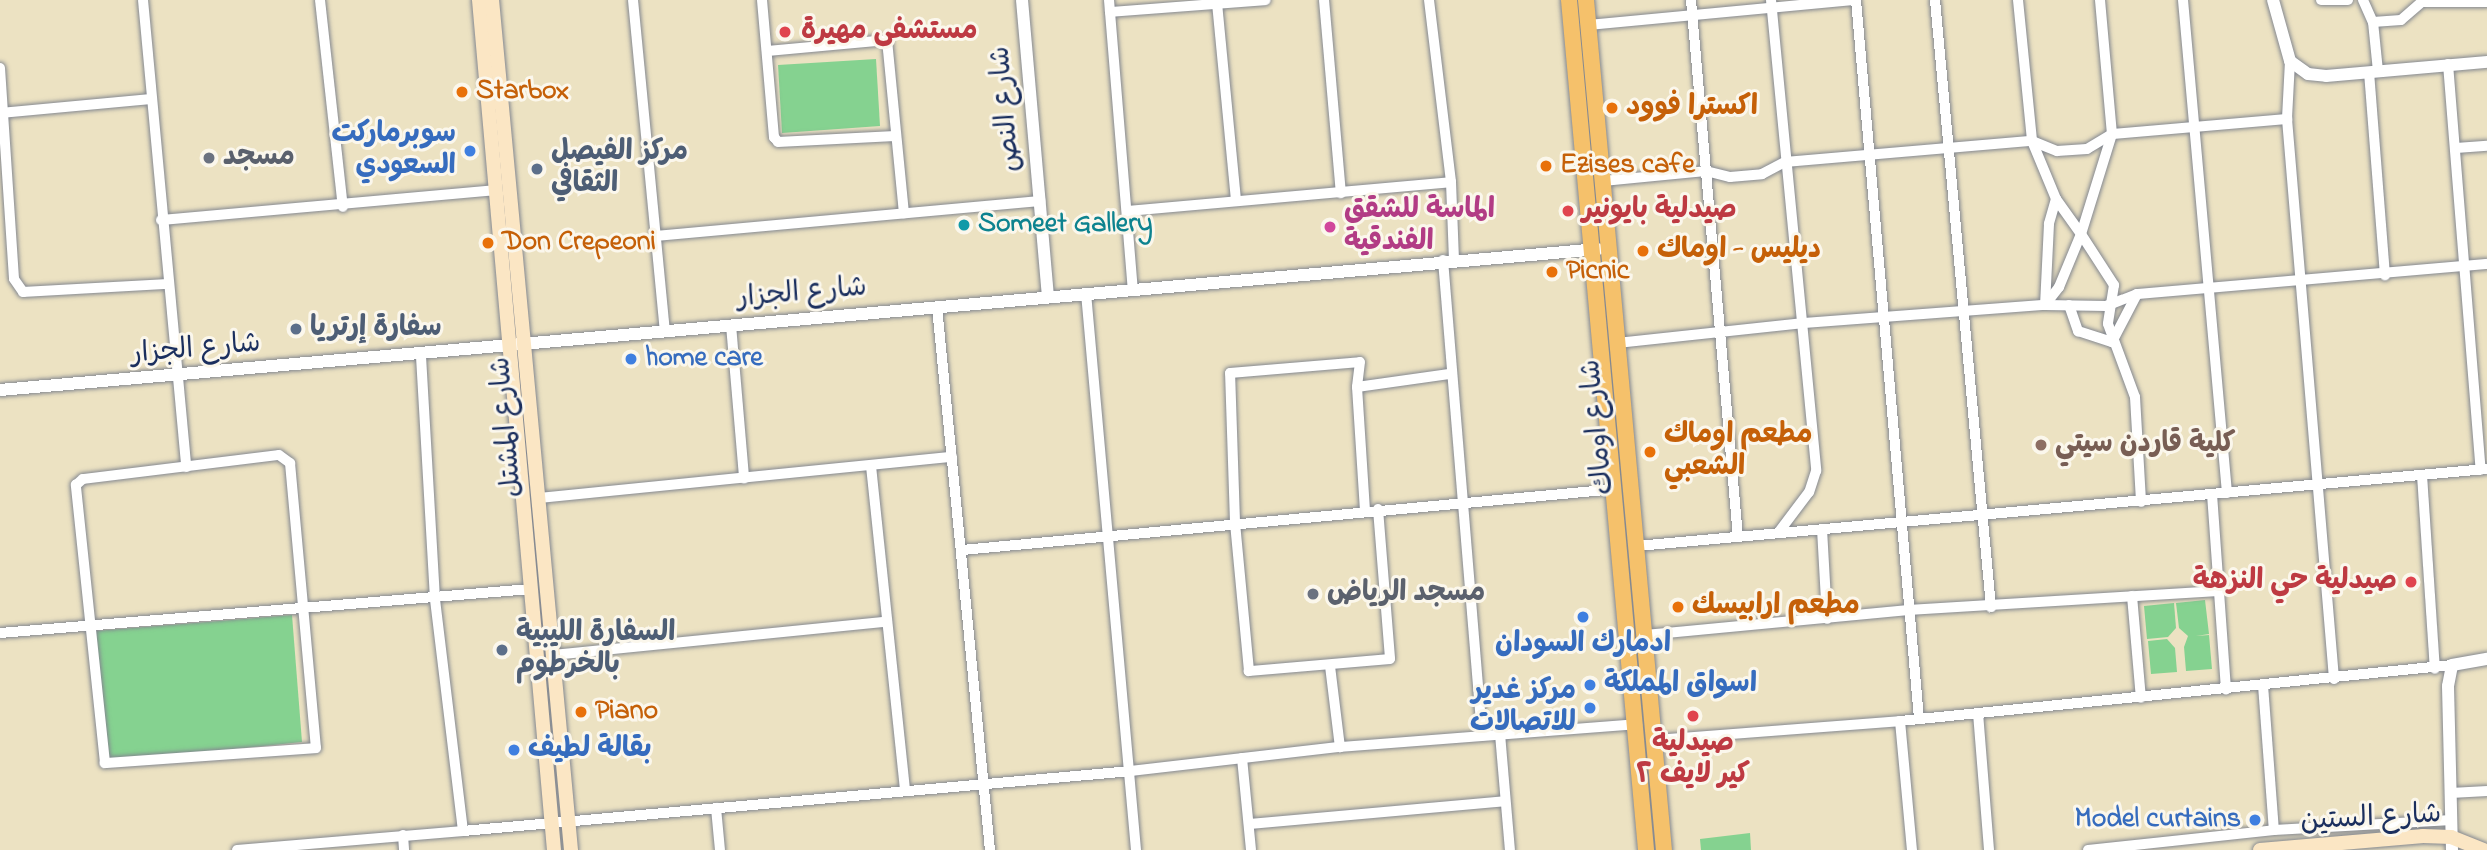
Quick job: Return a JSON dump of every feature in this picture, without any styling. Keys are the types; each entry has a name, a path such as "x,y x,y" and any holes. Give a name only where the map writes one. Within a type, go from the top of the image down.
{"main road":[{"name":"شارع المشتل","path":"479,0 495,190 539,498 571,850"},
{"name":"شارع المشتل","path":"492,0 517,344 531,589 554,850"},
{"name":"شارع اوماك","path":"1569,0 1601,248 1617,344 1664,850"},
{"name":"شارع اوماك","path":"1586,0 1603,181 1601,248 1616,489 1645,848"},
{"name":"شارع الستين","path":"2260,850 2452,844 2483,850"}],"street":[{"path":"143,0 161,220 186,467"},
{"path":"320,0 343,207"},
{"path":"633,0 665,330"},
{"path":"762,0 774,137 778,142 895,136"},
{"name":"شارع النص","path":"1022,0 1048,297"},
{"path":"1109,0 1133,289"},
{"path":"1110,12 1266,0"},
{"path":"1324,0 1341,192"},
{"path":"1429,0 1451,181 1448,259 1449,374 1482,735"},
{"path":"1691,0 1723,332 1738,537"},
{"path":"1588,25 1692,15 1771,3 1853,0 1904,524 1919,719"},
{"path":"1935,0 1991,607"},
{"path":"2018,0 2032,141 2056,199 2114,285 2109,304 2112,342 2124,359 2135,397 2141,502"},
{"path":"2045,305 2059,287 2081,234 2112,134 2100,0"},
{"path":"2183,0 2227,493"},
{"path":"2273,0 2290,61 2287,119 2303,283 2334,678"},
{"path":"2321,0 2348,0"},
{"path":"2363,0 2373,22 2385,275"},
{"path":"2373,22 2401,20 2422,1 2487,2"},
{"path":"1217,3 1236,200"},
{"path":"1771,3 1785,162 1804,323 1816,471 1809,492 1778,533"},
{"path":"767,51 887,40 904,213"},
{"path":"2290,61 2303,72 2317,75 2487,62"},
{"path":"1637,545 1904,524 1984,514 2484,470 2448,64"},
{"path":"0,68 14,279 23,292 167,284"},
{"path":"2,113 150,99"},
{"path":"1603,181 1706,171 1730,177 1762,174 1785,162 1870,157 2032,141 2057,151 2087,149 2112,134 2287,119"},
{"path":"2456,148 2487,146"},
{"path":"1127,211 1451,181"},
{"path":"161,220 343,207 495,190"},
{"path":"2045,305 2049,224 2056,199"},
{"path":"655,236 1040,201"},
{"name":"شارع الجزار","path":"0,390 179,377 665,330 1448,259 1601,248"},
{"path":"1617,344 1804,323 2045,305 2109,304 2137,294 2303,283 2487,264"},
{"path":"1086,293 1136,850"},
{"path":"2112,342 2137,294"},
{"path":"2069,306 2078,331 2112,342"},
{"path":"937,307 986,782 990,850"},
{"path":"731,325 744,478"},
{"path":"421,355 435,599 463,831"},
{"path":"1365,510 1357,387 1360,362 1230,373 1235,522 1249,671 1390,659 1378,509"},
{"path":"1357,387 1449,374"},
{"path":"286,457 318,740 316,748 308,751 105,763 93,626 76,485 83,479 186,467 286,457"},
{"path":"539,498 952,457"},
{"path":"871,466 885,622 905,790"},
{"path":"2422,475 2435,669"},
{"path":"962,550 1235,522 1616,489"},
{"path":"2213,494 2217,591 2226,689"},
{"path":"1822,529 1827,619"},
{"path":"0,633 531,589"},
{"path":"1645,635 1909,610 2217,591"},
{"path":"2132,596 2141,698"},
{"path":"553,654 885,622"},
{"path":"1654,740 1900,721 2141,698 2435,669 2487,659"},
{"path":"2452,665 2448,686 2452,844"},
{"path":"1330,666 1340,747"},
{"path":"2263,685 2274,830"},
{"path":"1978,713 1989,850"},
{"path":"1900,721 1912,850"},
{"path":"237,850 1131,771 1340,747 1637,724"},
{"path":"1500,734 1510,850"},
{"path":"1242,758 1251,850"},
{"path":"2451,793 2487,790"},
{"path":"1249,824 1505,801"},
{"path":"716,808 720,850"},
{"path":"2088,850 2274,830 2452,820"},
{"path":"402,835 404,850"}],"green space":[{"path":"876,59 880,126 782,133 778,65"},
{"path":"2205,600 2209,634 2196,636 2209,635 2212,669 2186,671 2184,647 2188,636 2179,628 2176,603"},
{"path":"2174,603 2176,628 2168,637 2147,639 2144,606"},
{"path":"292,615 302,742 110,762 95,631"},
{"path":"2167,639 2175,648 2177,672 2151,674 2148,641"},
{"path":"1750,833 1751,850 1701,850 1700,839"}],"place":[{"name":"مستشفى مهيرة","path":"785,32"},
{"name":"Starbox","path":"462,92"},
{"name":"اكسترا فوود","path":"1612,108"},
{"name":"سوبرماركت السعودي","path":"470,151"},
{"name":"مسجد","path":"209,158"},
{"name":"Ezises cafe","path":"1546,166"},
{"name":"مركز الفيصل الثقافي","path":"537,169"},
{"name":"صيدلية بايونير","path":"1568,211"},
{"name":"Someet Gallery","path":"964,225"},
{"name":"الماسة للشقق الفندقية","path":"1330,227"},
{"name":"Don Crepeoni","path":"488,243"},
{"name":"ديليس - اوماك","path":"1643,251"},
{"name":"Picnic","path":"1552,272"},
{"name":"سفارة إرتريا","path":"296,329"},
{"name":"home care","path":"631,359"},
{"name":"كلية قاردن سيتي","path":"2041,445"},
{"name":"مطعم اوماك الشعبي","path":"1650,452"},
{"name":"صيدلية حي النزهة","path":"2411,582"},
{"name":"مسجد الرياض","path":"1313,594"},
{"name":"مطعم ارابيسك","path":"1678,607"},
{"name":"ادمارك السودان","path":"1583,617"},
{"name":"السفارة الليبية بالخرطوم","path":"502,650"},
{"name":"اسواق المملكة","path":"1590,685"},
{"name":"مركز غدير للاتصالات","path":"1590,708"},
{"name":"Piano","path":"581,712"},
{"name":"صيدلية كير لايف ٢","path":"1693,716"},
{"name":"بقالة لطيف","path":"514,750"},
{"name":"Model curtains","path":"2255,820"}]}
